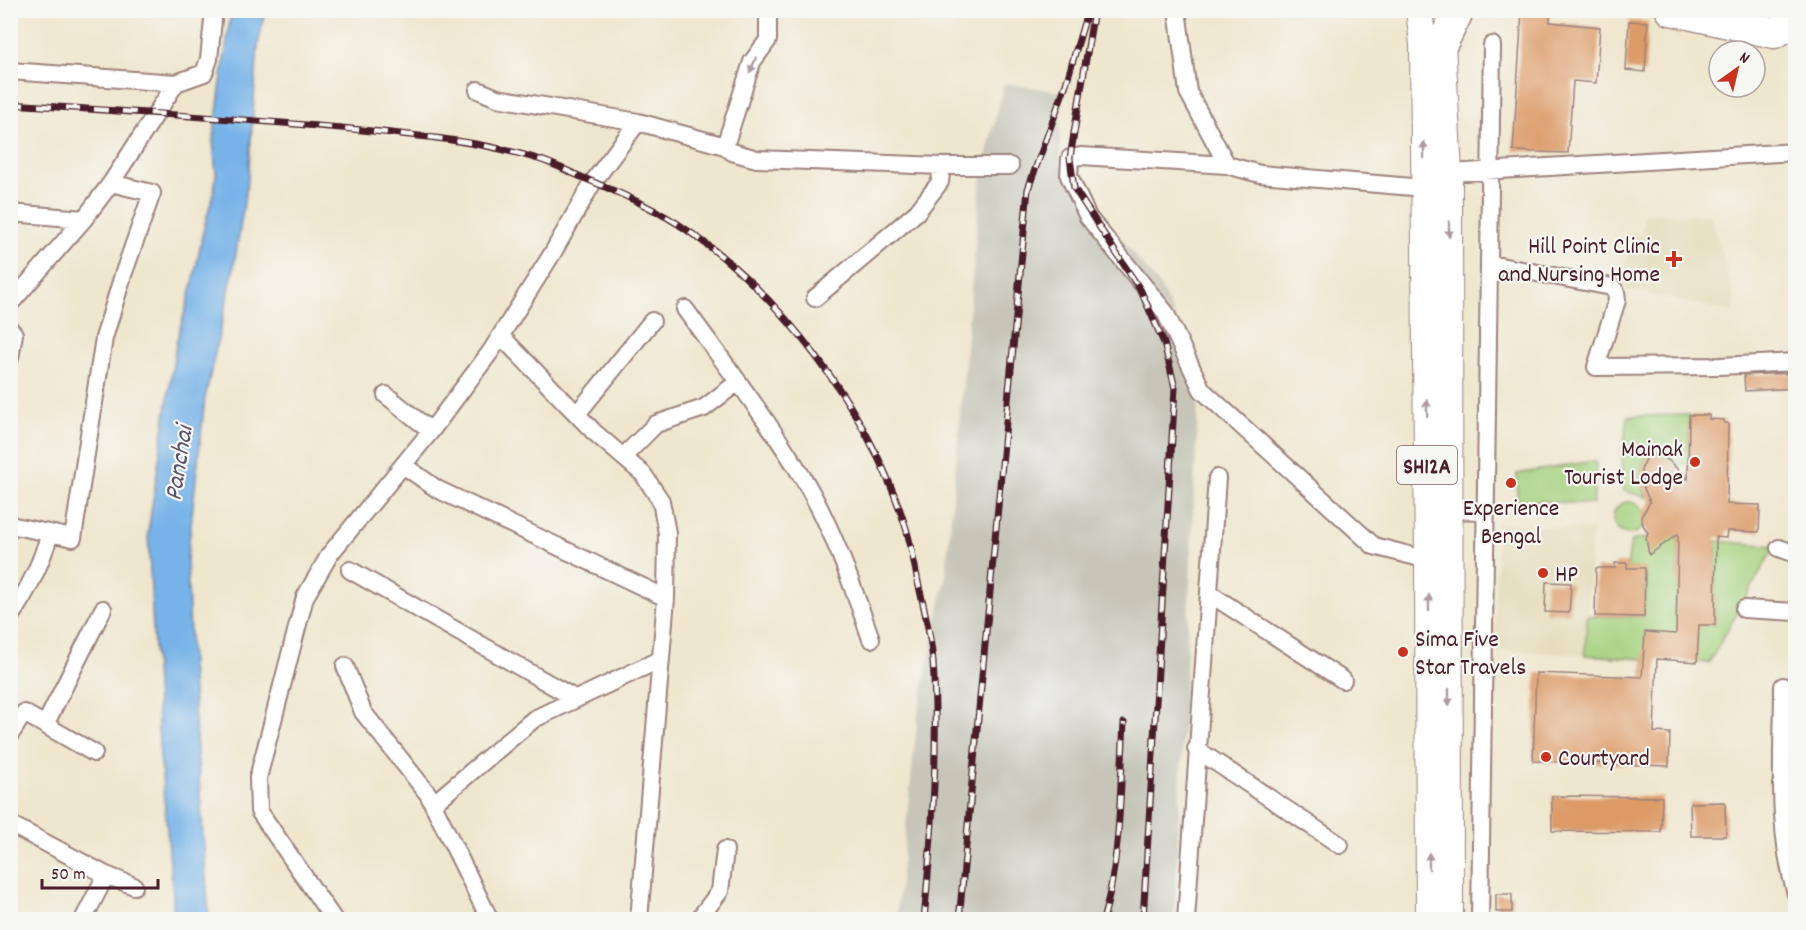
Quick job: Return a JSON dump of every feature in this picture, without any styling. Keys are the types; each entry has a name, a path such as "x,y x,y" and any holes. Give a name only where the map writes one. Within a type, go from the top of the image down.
{"highway":[{"path":"1442,44 1459,10"},
{"path":"1671,10 1774,33 1796,21"},
{"path":"1770,10 1796,14"}],"main road":[{"name":"SH12A","path":"1419,10 1423,44 1424,188 1438,510 1449,920"},
{"name":"SH12A","path":"1429,920 1428,560 1438,510 1449,173 1442,44"}],"street":[{"path":"10,71 176,82 204,73 209,59 214,10"},
{"path":"725,146 752,62 768,40 768,10"},
{"path":"1178,10 1188,92 1227,165"},
{"path":"1480,920 1492,45"},
{"path":"10,304 84,219 111,183 176,82"},
{"path":"478,90 497,98 638,122 725,146 732,152 757,159 942,166 1010,166"},
{"path":"333,920 259,810 258,778 305,597 330,554 431,431 501,336 593,182 638,122"},
{"path":"1449,173 1796,152"},
{"path":"1424,188 1260,174 1227,165 1081,156 1070,158 1069,176 1088,217 1165,312 1202,390 1374,546 1428,560"},
{"path":"815,298 917,212 940,182 942,166"},
{"path":"10,525 73,538 104,338 152,193 111,183"},
{"path":"10,213 84,219"},
{"path":"1489,264 1612,287 1617,300 1596,367 1720,366 1796,362"},
{"path":"685,309 738,382 804,480 845,563 871,639"},
{"path":"576,414 652,321"},
{"path":"10,329 14,334 10,357"},
{"path":"501,336 576,414 643,474 661,501 667,533 666,598 639,920"},
{"path":"623,457 657,424 704,408 738,382"},
{"path":"386,395 431,431"},
{"path":"403,465 437,489 666,598"},
{"path":"1186,920 1196,749 1210,594 1217,478"},
{"path":"1438,510 1485,511"},
{"path":"10,618 25,596 42,560 50,533"},
{"path":"350,570 576,699"},
{"path":"1210,594 1343,681"},
{"path":"1744,609 1794,608"},
{"path":"45,725 102,609"},
{"path":"433,804 534,719 662,658"},
{"path":"345,666 363,712 428,794 489,920"},
{"path":"1783,686 1783,823 1787,865 1796,894"},
{"path":"10,735 24,713 94,753"},
{"path":"1196,749 1340,845"},
{"path":"10,824 134,886"},
{"path":"698,920 720,891 725,850"},
{"path":"83,920 106,874"}],"shaded area":[{"path":"1004,83 1061,92 1060,164 1159,285 1200,366 1174,919 896,920 918,714 946,575 981,178"},
{"name":"Hill Point Clinic and Nursing Home","path":"1645,214 1710,215 1735,300 1733,312 1626,290 1622,282 1631,234 1641,236"},
{"name":"HP","path":"1498,523 1592,530 1585,655 1494,649"}],"green space":[{"path":"1689,415 1688,464 1678,464 1678,473 1669,462 1660,456 1653,455 1647,458 1641,474 1642,485 1647,497 1624,491 1622,456 1628,416"},
{"path":"1593,461 1596,464 1593,504 1517,500 1517,474"},
{"path":"1629,502 1640,507 1645,518 1640,529 1629,534 1618,529 1613,518 1618,507"},
{"path":"1672,536 1678,536 1677,625 1715,625 1716,541 1775,546 1709,663 1697,662 1698,636 1644,659 1585,655 1587,616 1644,617 1645,569 1627,568 1631,541 1646,538 1648,549 1653,552"}],"water":[{"name":"Panchai","path":"231,11 265,11 258,46 248,178 233,272 205,398 187,560 191,664 209,919 173,919 173,895 159,744 148,533 176,343 193,283 214,191 216,174 213,141"}],"building":[{"path":"1522,10 1550,11 1550,22 1600,27 1596,83 1573,81 1568,153 1513,151"},
{"path":"1629,21 1648,22 1645,72 1626,70"},
{"path":"1796,373 1796,388 1745,391 1744,375"},
{"path":"1689,415 1709,415 1709,419 1724,420 1724,423 1728,423 1727,504 1760,505 1759,532 1727,531 1726,538 1716,537 1715,625 1699,625 1697,662 1657,659 1654,732 1670,733 1669,766 1533,761 1536,673 1642,677 1645,632 1676,634 1678,534 1649,555 1646,538 1648,533 1641,517 1650,502 1642,484 1641,470 1647,457 1657,454 1668,460 1688,479"},
{"path":"1615,563 1627,563 1627,568 1645,568 1644,617 1595,616 1596,568 1615,568"},
{"path":"1546,582 1571,583 1569,613 1545,612"},
{"path":"1552,796 1662,797 1661,832 1552,831"},
{"path":"1725,802 1726,836 1691,836 1690,803"},
{"path":"1496,894 1512,894 1512,912 1496,912"}],"railway":[{"path":"1094,10 1070,158 1074,188 1141,291 1164,343 1175,388 1143,920"},
{"path":"959,920 1028,189 1066,84 1086,16"},
{"path":"10,104 341,128 490,147 538,159 617,192 678,224 716,251 785,318 844,396 889,482 907,532 929,632 935,694 934,791 924,920"},
{"path":"1103,920 1109,897 1116,848 1124,723"}],"place":[{"name":"Hill Point Clinic and Nursing Home","path":"1674,259"},
{"name":"Mainak Tourist Lodge","path":"1695,462"},
{"name":"Experience Bengal","path":"1511,483"},
{"name":"HP","path":"1543,573"},
{"name":"Sima Five Star Travels","path":"1403,652"},
{"name":"Courtyard","path":"1546,757"}]}
